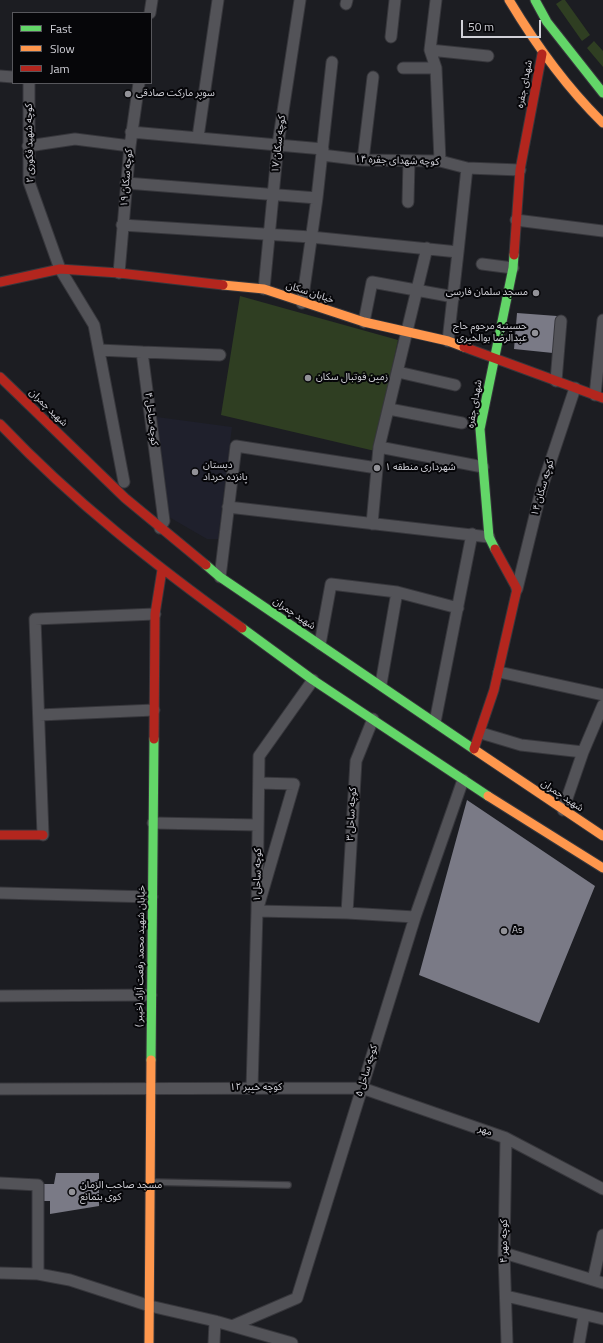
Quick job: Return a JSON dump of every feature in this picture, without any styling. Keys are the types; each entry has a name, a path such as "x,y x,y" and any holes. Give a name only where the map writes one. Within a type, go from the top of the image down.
{"street":[{"path":"150,12 152,0"},
{"path":"198,137 218,0"},
{"name":"کوچه سکان ۱۷","path":"264,289 268,234 278,144 300,0"},
{"path":"391,37 395,0"},
{"path":"436,0 430,50 436,68 440,161"},
{"path":"509,0 542,54 560,78 603,123"},
{"path":"535,0 547,22 603,93"},
{"path":"430,50 488,56"},
{"name":"شهدای جفره","path":"517,589 489,537 480,429 513,268 520,170 542,54"},
{"path":"302,302 323,152 332,62"},
{"path":"403,68 436,68"},
{"path":"0,76 12,77"},
{"path":"363,160 373,77"},
{"name":"کوچه شهید فکوری ۲","path":"29,84 29,182 60,269 94,325 124,482"},
{"name":"کوچه سکان ۱۹","path":"119,273 131,132 139,84"},
{"name":"کوچه شهدای جفره ۱۴","path":"131,132 278,144 363,160 440,161 467,168 520,170"},
{"path":"28,146 75,139 130,146"},
{"path":"408,202 409,161"},
{"path":"448,341 467,168"},
{"path":"126,183 317,198"},
{"path":"516,220 603,231"},
{"path":"122,225 312,237 458,252"},
{"path":"372,524 380,447 409,330 427,248"},
{"path":"482,264 513,268"},
{"name":"خیابان سکان","path":"0,282 60,269 119,273 264,289 364,322 409,330 448,341 495,357 599,397"},
{"path":"364,322 372,282 454,297"},
{"path":"599,397 603,320"},
{"path":"556,381 561,321"},
{"path":"99,350 220,355"},
{"name":"کوچه ساحل ۴","path":"142,352 164,521 160,528"},
{"path":"398,372 455,385"},
{"name":"شهید چمران","path":"0,377 125,498 220,576 603,836"},
{"name":"کوچه سکان ۱۴","path":"517,589 542,487 575,388"},
{"path":"389,410 462,423"},
{"path":"0,424 17,442 113,530 162,570 313,680 463,780 603,868"},
{"path":"220,576 236,446 377,468"},
{"path":"380,447 483,467"},
{"path":"228,507 489,537"},
{"path":"435,722 472,534"},
{"name":"( خیبر) خیابان شهید محمد رفعت آزاد","path":"150,1343 150,1089 154,710 156,614 162,570"},
{"path":"320,644 331,584 397,592 458,608"},
{"path":"474,749 481,732 499,672 517,589"},
{"path":"381,684 397,592"},
{"path":"0,835 43,835 35,618 156,614"},
{"path":"499,672 603,695"},
{"name":"کوچه ساحل ۱","path":"252,1088 257,911 259,756 313,680"},
{"path":"563,810 583,752 603,705"},
{"path":"39,715 154,710"},
{"name":"کوچه ساحل ۳","path":"346,913 356,761 373,719"},
{"path":"481,732 521,745 583,752"},
{"name":"کوچه ساحل ۵","path":"232,1326 297,1298 415,917 463,780"},
{"path":"259,783 294,784 257,911 346,913 415,917"},
{"path":"153,823 258,825"},
{"path":"0,893 152,897"},
{"path":"0,996 151,995"},
{"name":"کوچه خیبر ۱۲","path":"0,1089 362,1088"},
{"name":"مهر","path":"362,1088 506,1138 603,1188"},
{"name":"کوچه مهر ۴","path":"506,1138 504,1253 507,1343"},
{"path":"0,1183 38,1185 38,1274"},
{"path":"504,1253 598,1282 603,1235"},
{"path":"0,1273 38,1274 70,1280 150,1306 215,1321 292,1343"},
{"path":"506,1296 603,1319"},
{"path":"579,1343 584,1315"},
{"path":"214,1343 215,1321"}],"lane":[{"path":"151,1182 288,1185"}],"shaded area":[{"name":"دبستان پانزده خرداد","path":"157,417 232,427 218,539 207,539 169,517"}],"green space":[{"path":"562,0 565,0 590,35 582,41 556,4"},
{"path":"594,41 603,51 603,67 587,48"},
{"name":"زمین فوتبال سکان","path":"240,296 398,340 375,451 221,415"}],"building":[{"name":"حسینیه مرحوم حاج عبدالرضا بوالخیری","path":"517,313 557,316 553,353 514,349"},
{"name":"As","path":"467,800 595,886 539,1023 419,975"},
{"name":"مسجد صاحب الزمان کوی بنمانع","path":"56,1173 99,1173 99,1206 50,1214 50,1201 43,1201 44,1184 54,1184"}],"traffic: fast":[{"path":"535,0 547,22 603,93"},
{"path":"495,549 489,537 480,429 513,268 514,255"},
{"path":"206,565 220,577 475,750"},
{"path":"242,628 313,680 488,796"},
{"path":"151,1060 154,739"}],"traffic: slow":[{"path":"509,0 530,33 564,80 603,123"},
{"path":"223,285 264,289 364,322 448,341 464,347"},
{"path":"475,750 603,836"},
{"path":"488,796 603,868"},
{"path":"149,1343 151,1060"}],"traffic: jam":[{"path":"514,255 520,170 542,54"},
{"path":"0,282 60,269 119,273 223,285"},
{"path":"464,347 603,398"},
{"path":"0,377 125,498 206,565"},
{"path":"0,424 57,480 116,532 178,581 242,628"},
{"path":"474,749 494,690 517,589 495,549"},
{"path":"154,739 155,614 162,570"},
{"path":"0,835 43,835"}],"place":[{"name":"سوپر مارکت صادقی","path":"128,94"},
{"name":"مسجد سلمان فارسی","path":"536,293"},
{"name":"حسینیه مرحوم حاج عبدالرضا بوالخیری","path":"535,333"},
{"name":"زمین فوتبال سکان","path":"308,378"},
{"name":"شهرداری منطقه ١","path":"377,468"},
{"name":"دبستان پانزده خرداد","path":"195,472"},
{"name":"As","path":"504,931"},
{"name":"مسجد صاحب الزمان کوی بنمانع","path":"72,1192"}]}
